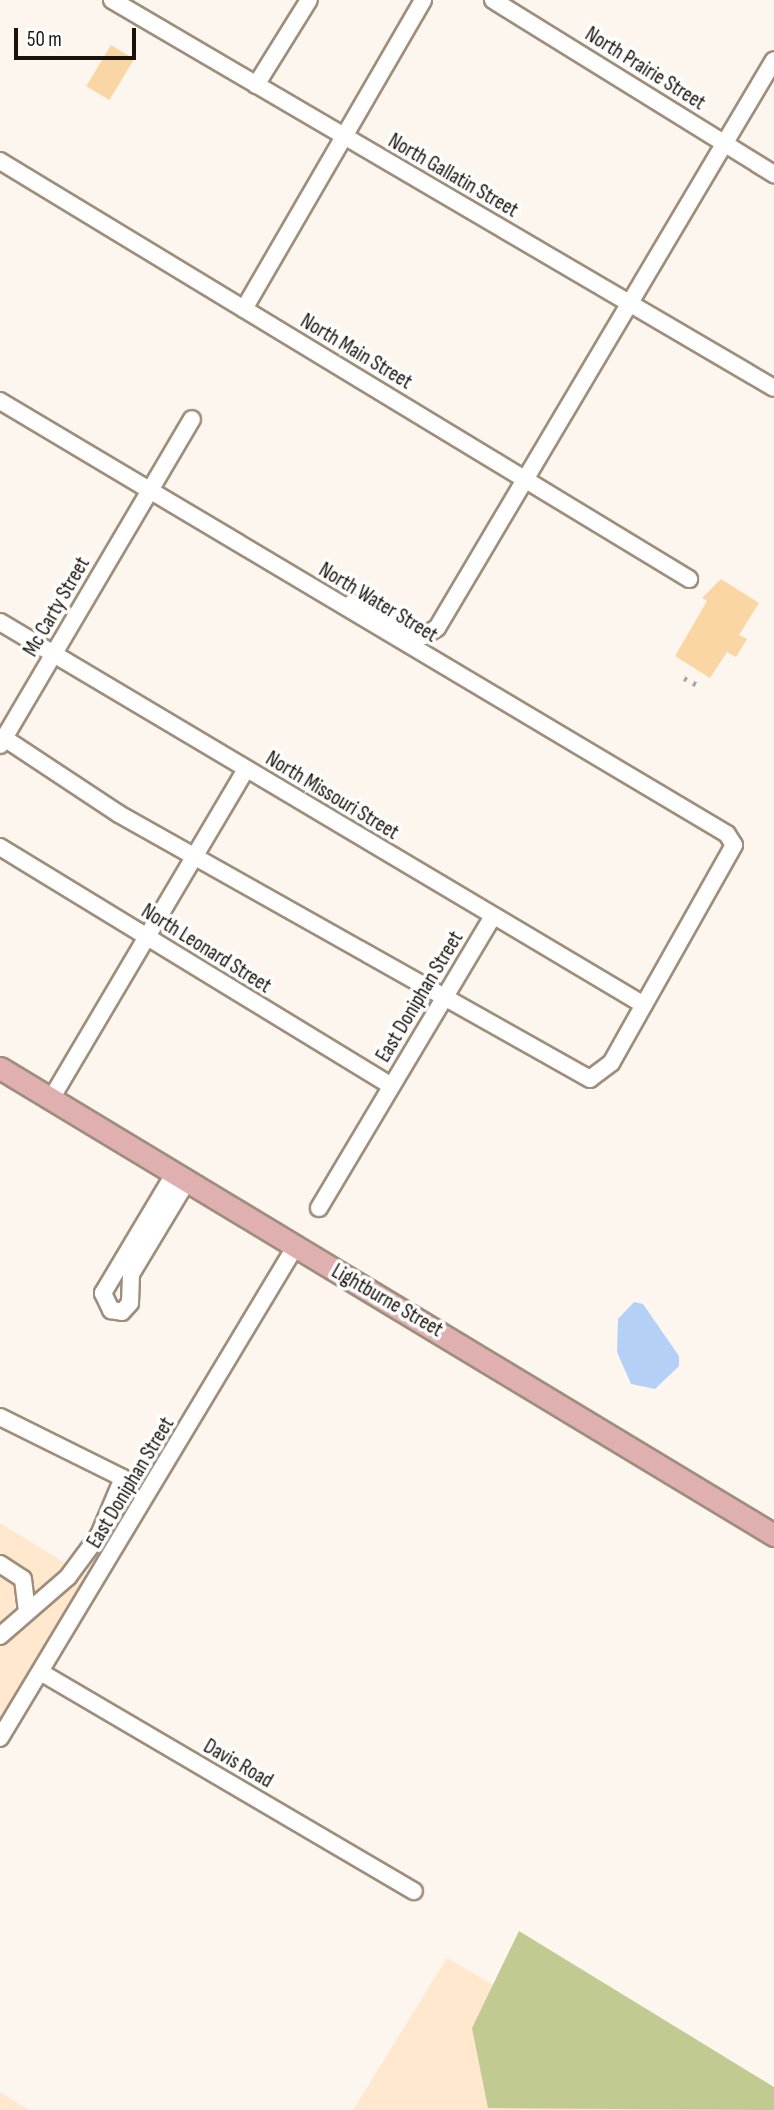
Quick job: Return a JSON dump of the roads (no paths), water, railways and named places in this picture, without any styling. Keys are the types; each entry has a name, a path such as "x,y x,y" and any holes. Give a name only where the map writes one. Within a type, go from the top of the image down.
{"main road":[{"name":"Lightburne Street","path":"0,1068 774,1535"}],"street":[{"name":"North Gallatin Street","path":"112,0 774,388"},
{"path":"256,85 309,0"},
{"path":"244,309 346,138 423,0"},
{"name":"North Prairie Street","path":"493,0 774,174"},
{"path":"329,598 363,606 424,636 437,628 523,478 727,145 774,60"},
{"name":"North Main Street","path":"0,161 690,579"},
{"name":"North Water Street","path":"0,401 734,841 644,1005"},
{"name":"Mc Carty Street","path":"2,741 192,419"},
{"name":"North Missouri Street","path":"0,622 644,1005"},
{"path":"2,741 119,814 196,855 443,1000 590,1079 611,1063 644,1005"},
{"path":"51,1099 246,769"},
{"name":"North Leonard Street","path":"0,847 391,1086"},
{"name":"East Doniphan Street","path":"319,1208 493,916"},
{"path":"181,1178 131,1274 130,1303 122,1312 111,1311 103,1293 181,1178"},
{"name":"East Doniphan Street","path":"0,1738 42,1673 295,1247"},
{"path":"0,1417 123,1478 99,1535 68,1577 0,1636"},
{"path":"0,1564 23,1579 27,1612"},
{"name":"Davis Road","path":"42,1673 414,1891"}],"water":[{"path":"634,1302 643,1304 679,1356 679,1366 655,1389 631,1384 617,1352 618,1319"}]}
